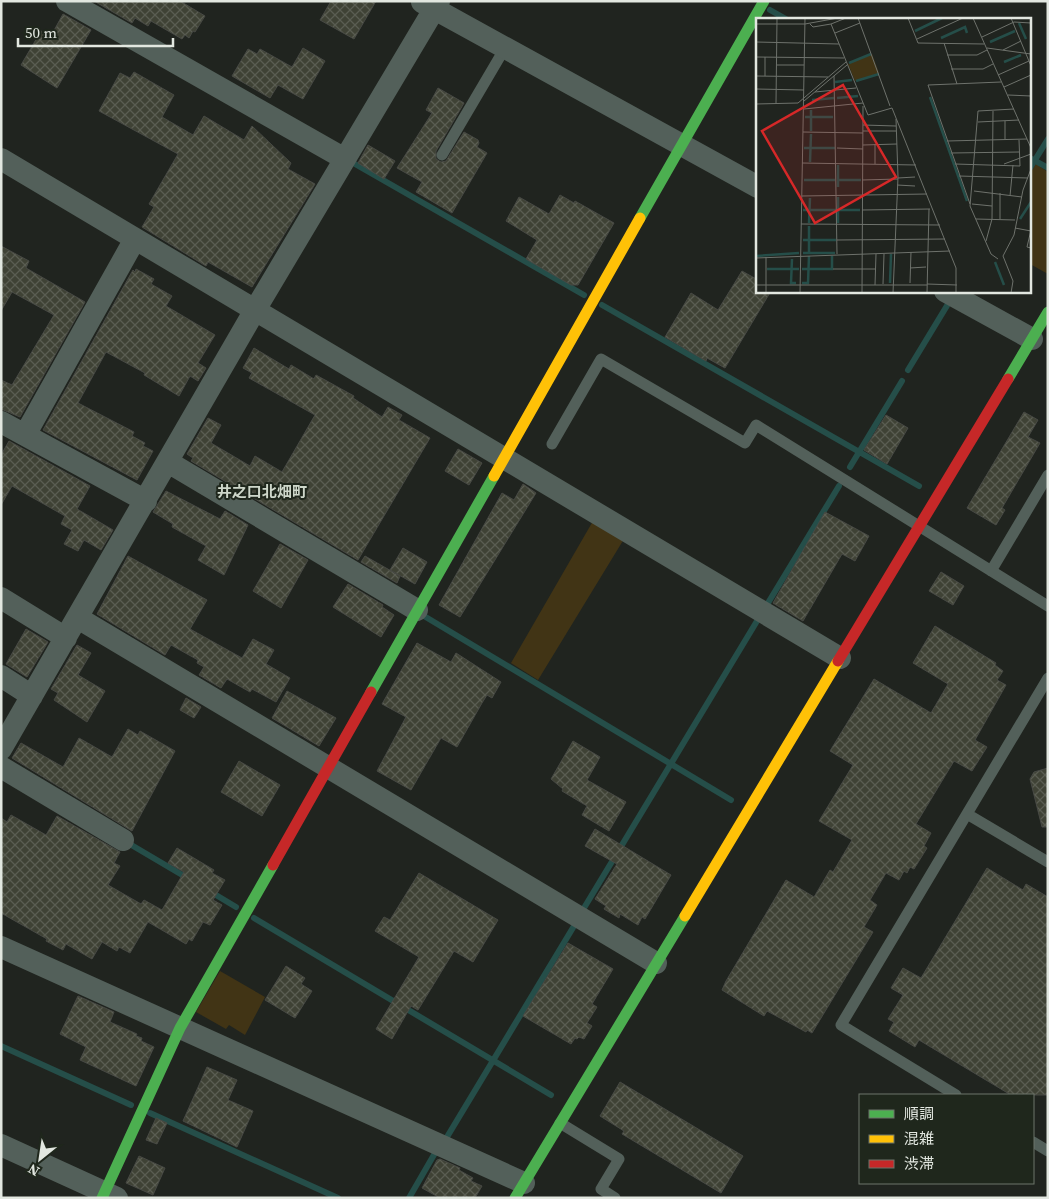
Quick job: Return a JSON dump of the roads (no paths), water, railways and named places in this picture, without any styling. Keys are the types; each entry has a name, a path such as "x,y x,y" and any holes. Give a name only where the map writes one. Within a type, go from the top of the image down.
{"street":[{"path":"67,1 345,159"},
{"path":"1,1145 108,1196 180,1028 764,1"},
{"path":"1,749 255,310 345,159 432,4 505,48 756,187"},
{"path":"1,159 840,658"},
{"path":"25,435 135,239"},
{"path":"947,292 1032,339"},
{"path":"1,947 180,1028 519,1190 1048,312"},
{"path":"1,422 146,501"},
{"path":"168,462 417,610"},
{"path":"1,598 66,638"},
{"path":"78,618 656,963"},
{"path":"1,676 32,696"},
{"path":"1,766 123,840"}],"lane":[{"path":"442,155 505,48"},
{"path":"552,444 601,359 745,443 756,425 1048,606"},
{"path":"990,571 1048,475"},
{"path":"954,1094 841,1025 1048,678"},
{"path":"967,814 1048,862"},
{"path":"560,1123 619,1159 601,1189 615,1198"},
{"path":"1034,1143 1048,1152"}],"waterway":[{"path":"770,10 784,18"},
{"path":"1032,165 1048,139"},
{"path":"1032,159 1048,168"},
{"path":"355,164 584,295"},
{"path":"908,370 948,304"},
{"path":"602,305 919,486"},
{"path":"850,467 902,381"},
{"path":"768,603 839,486"},
{"path":"424,616 731,800"},
{"path":"584,908 757,621"},
{"path":"128,843 189,879"},
{"path":"211,892 236,907"},
{"path":"254,918 551,1095"},
{"path":"447,1137 574,926"},
{"path":"1,1046 131,1105"},
{"path":"150,1113 338,1198"},
{"path":"409,1198 435,1153"}],"district":[{"name":"井之口北畑町","path":"262,491"}]}
